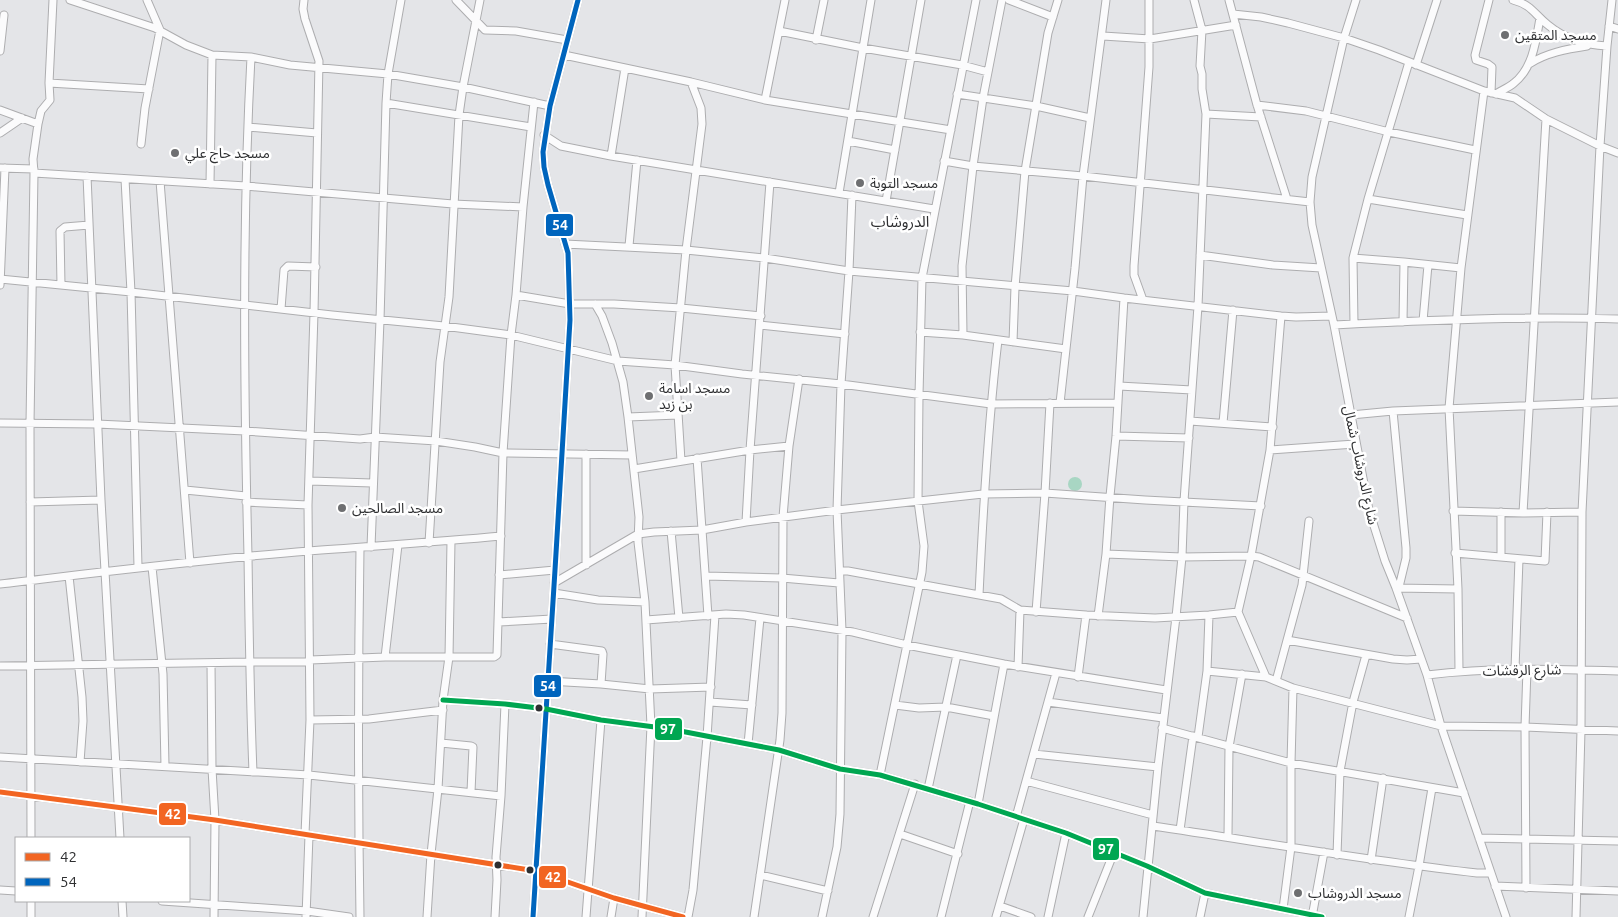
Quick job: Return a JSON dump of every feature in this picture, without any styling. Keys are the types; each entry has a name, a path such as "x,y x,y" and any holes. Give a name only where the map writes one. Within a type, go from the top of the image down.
{"street":[{"path":"31,837 30,424 34,282 33,158 41,111 50,100 49,83 53,0"},
{"path":"70,0 160,30 186,45 212,55 252,58 290,65 388,74 463,86 550,106"},
{"path":"141,144 146,100 160,30 147,0"},
{"path":"304,0 305,19 318,58 319,67 316,267 308,505 310,720 307,914"},
{"path":"371,547 386,103 388,74 401,0"},
{"path":"456,0 485,30 516,31 567,40"},
{"path":"429,543 440,362 449,297 459,115 480,0"},
{"path":"532,917 556,570 570,304 569,262 548,185 543,152 544,135 550,106 578,0"},
{"path":"765,100 785,0"},
{"path":"816,40 824,0"},
{"path":"839,193 871,0"},
{"path":"886,201 921,0"},
{"path":"880,774 925,555 918,501 922,278 976,0"},
{"path":"963,335 961,282 973,166 983,98 1002,0"},
{"path":"1009,0 1025,2 1053,17"},
{"path":"1013,342 1015,286 1025,171 1048,33 1058,0"},
{"path":"1060,403 1073,291 1083,176 1103,36 1106,0"},
{"path":"1143,300 1134,275 1149,77 1150,0"},
{"path":"1143,917 1166,690 1182,557 1184,501 1198,306 1206,114 1200,66 1202,30 1194,0"},
{"path":"1229,0 1257,105 1287,199"},
{"name":"شارع الدروشاب شمال","path":"1356,0 1344,38 1312,176 1310,202 1312,225 1334,325 1369,510 1385,562 1397,588 1421,659 1441,726 1506,917"},
{"path":"1354,324 1353,258 1368,199 1413,63 1438,0"},
{"path":"1459,671 1458,589 1449,408 1461,268 1475,150 1490,92 1492,67 1476,60 1475,55 1489,0"},
{"path":"1513,0 1530,6 1546,24 1560,33 1592,46"},
{"path":"1576,917 1581,730 1582,512 1600,146 1612,0"},
{"path":"1233,14 1261,17 1344,38 1490,92 1518,99 1546,119 1618,153"},
{"path":"0,51 4,15"},
{"path":"1490,92 1514,83 1528,65 1534,51 1540,18"},
{"path":"1103,36 1150,38 1236,25"},
{"path":"1609,26 1618,29"},
{"path":"779,31 816,40 962,65 988,72"},
{"path":"1528,65 1541,57 1569,49 1607,46"},
{"path":"210,184 212,55"},
{"path":"564,55 765,100 951,130"},
{"path":"252,58 246,186 244,305 249,662 253,772"},
{"path":"611,156 625,68"},
{"path":"681,461 675,364 686,250 702,124 701,108 691,82"},
{"path":"49,83 149,89"},
{"path":"957,94 1036,106 1090,118"},
{"path":"0,666 306,662 310,660 358,658 497,656 503,453 522,208 534,102"},
{"path":"386,103 531,127"},
{"path":"1257,105 1306,111 1389,132 1475,150"},
{"path":"0,110 38,124"},
{"path":"1206,114 1261,117"},
{"path":"0,133 22,118"},
{"path":"1523,513 1536,318 1546,119"},
{"path":"248,127 317,133"},
{"path":"544,135 561,146 611,156 934,210"},
{"path":"848,140 895,150"},
{"path":"629,246 637,160"},
{"path":"944,162 1310,202"},
{"path":"0,285 2,168 125,179 246,186 383,199 522,208"},
{"path":"87,176 97,424 120,808 120,837"},
{"path":"125,179 131,292 138,568"},
{"path":"160,181 181,428 190,563"},
{"path":"746,522 770,182"},
{"path":"822,917 839,831 840,769 838,741 842,631 837,510 852,195"},
{"path":"1368,199 1467,215"},
{"path":"61,284 60,231 65,227 89,225"},
{"path":"565,244 686,250 765,258 849,271 1073,291 1281,316 1332,316"},
{"path":"1200,255 1273,265 1320,268"},
{"path":"1353,258 1461,268"},
{"path":"1402,322 1404,262"},
{"path":"1423,321 1428,264"},
{"path":"281,309 284,270 286,267 316,267"},
{"path":"0,279 444,326 511,335 618,360 675,364 990,404 1118,403"},
{"path":"516,295 570,304 681,308 761,316"},
{"path":"1098,616 1106,554 1116,436 1124,298"},
{"path":"595,304 602,316 618,360 628,417 639,517 638,542 645,602 651,726 642,917"},
{"path":"1223,423 1233,310"},
{"path":"1266,677 1238,612 1261,506 1270,450 1281,316"},
{"path":"1334,325 1456,319 1618,319"},
{"path":"760,325 845,334"},
{"path":"920,332 963,335 1066,349"},
{"path":"979,595 983,494 990,404 998,340"},
{"path":"754,917 779,750 782,713 783,517 789,446 798,379"},
{"path":"1119,386 1192,390"},
{"path":"1350,415 1449,408 1618,402"},
{"path":"1036,612 1050,403"},
{"path":"1393,411 1406,548 1406,558 1397,588 1458,589"},
{"path":"628,417 678,415"},
{"path":"0,422 97,424 245,431 347,439 375,437 436,441 503,453 632,455"},
{"path":"1190,422 1273,427"},
{"path":"1116,436 1189,438"},
{"path":"1270,450 1355,444"},
{"path":"634,469 696,458 789,446"},
{"path":"586,454 586,565"},
{"path":"688,917 693,890 711,687 712,615 706,576 696,458"},
{"path":"310,481 372,483"},
{"path":"185,490 246,499 308,505"},
{"path":"554,583 638,534 702,530 783,517 918,501 983,494 1045,492 1145,500 1261,506"},
{"path":"30,502 101,500"},
{"path":"1453,511 1582,512"},
{"path":"1501,512 1501,557"},
{"path":"1455,553 1542,561 1546,559 1547,512"},
{"path":"1276,681 1303,576 1309,521"},
{"path":"671,531 679,618"},
{"path":"0,584 105,571 308,551 501,536"},
{"path":"427,917 438,789 443,700 448,657 451,541"},
{"path":"385,658 398,545"},
{"path":"360,548 358,658 360,917"},
{"path":"1106,554 1182,557 1251,556 1269,560 1303,576 1407,618"},
{"path":"1515,669 1519,559"},
{"path":"152,567 162,664 165,766"},
{"path":"499,575 556,570"},
{"path":"840,572 848,571 979,595 1001,600 1020,610 1036,612 1098,616 1176,617 1238,612"},
{"path":"69,576 83,721 80,762"},
{"path":"706,576 782,578 839,583"},
{"path":"554,592 598,600 645,602"},
{"path":"1018,667 1020,610"},
{"path":"646,620 726,614 760,618 866,635 1018,667 1166,690"},
{"path":"1078,677 1086,615"},
{"path":"1180,830 1207,670 1209,615"},
{"path":"748,744 760,618"},
{"path":"499,622 552,619"},
{"path":"1287,640 1366,655 1407,660 1421,659"},
{"path":"550,644 602,651 601,684"},
{"path":"928,789 957,655"},
{"path":"1337,855 1340,771 1353,702 1366,655"},
{"path":"211,663 212,769 215,820 214,917"},
{"path":"978,804 1004,664"},
{"name":"شارع الرقشات","path":"1426,676 1459,671 1515,669 1618,671"},
{"path":"1526,888 1525,727 1527,669"},
{"path":"1207,670 1266,677 1293,688 1441,726 1618,731"},
{"path":"996,917 1020,818 1026,781 1056,673"},
{"path":"1228,836 1229,747 1242,674"},
{"path":"548,681 650,689 711,687"},
{"path":"1283,909 1291,847 1293,688"},
{"path":"443,700 546,709 601,720 651,726 779,750 840,769 880,774 1066,833 1147,866 1206,893 1322,917"},
{"path":"710,702 752,705"},
{"path":"1048,702 1163,718"},
{"path":"495,917 505,704"},
{"path":"895,705 919,708 946,707 994,716"},
{"path":"310,720 359,720 443,710"},
{"path":"586,917 601,720"},
{"path":"1162,728 1291,763 1464,792"},
{"path":"441,744 473,747 471,792"},
{"path":"1034,754 1158,767"},
{"path":"0,758 30,758 308,775 501,796"},
{"path":"1371,860 1383,778"},
{"path":"1026,781 1153,815"},
{"path":"873,917 915,784"},
{"path":"1409,917 1432,788"},
{"path":"0,792 215,820 536,871 614,898 684,917"},
{"path":"941,917 970,801"},
{"path":"1152,826 1228,836 1371,860 1478,874 1491,873"},
{"path":"1048,917 1066,833"},
{"path":"900,834 958,854"},
{"path":"1479,838 1618,841"},
{"path":"1088,917 1114,852"},
{"path":"1312,916 1324,852"},
{"path":"760,875 828,891"},
{"path":"1495,886 1618,891"},
{"path":"0,890 15,892"},
{"path":"1200,917 1206,893"},
{"path":"611,917 614,898"},
{"path":"31,902 31,917"},
{"path":"122,902 123,917"},
{"path":"175,902 348,917"},
{"path":"1000,906 1031,917"}],"green space":[{"path":"1075,477 1080,479 1082,484 1080,489 1075,491 1070,489 1068,484 1070,479"}],"transit line":[{"name":"54","path":"533,917 570,320 568,253 548,185 543,152 550,106 578,0"},
{"name":"97","path":"443,700 546,709 601,720 670,729 779,750 840,769 880,775 1066,833 1147,866 1205,893 1322,917"},
{"name":"42","path":"0,792 215,820 536,871 614,898 683,917"}],"place":[{"name":"مسجد المتقين","path":"1505,35"},
{"name":"مسجد حاج علي","path":"175,153"},
{"name":"مسجد التوبة","path":"860,183"},
{"name":"مسجد اسامة بن زيد","path":"649,396"},
{"name":"مسجد الصالحين","path":"342,508"},
{"name":"مسجد الدروشاب","path":"1298,893"}],"district":[{"name":"الدروشاب","path":"900,221"}]}
